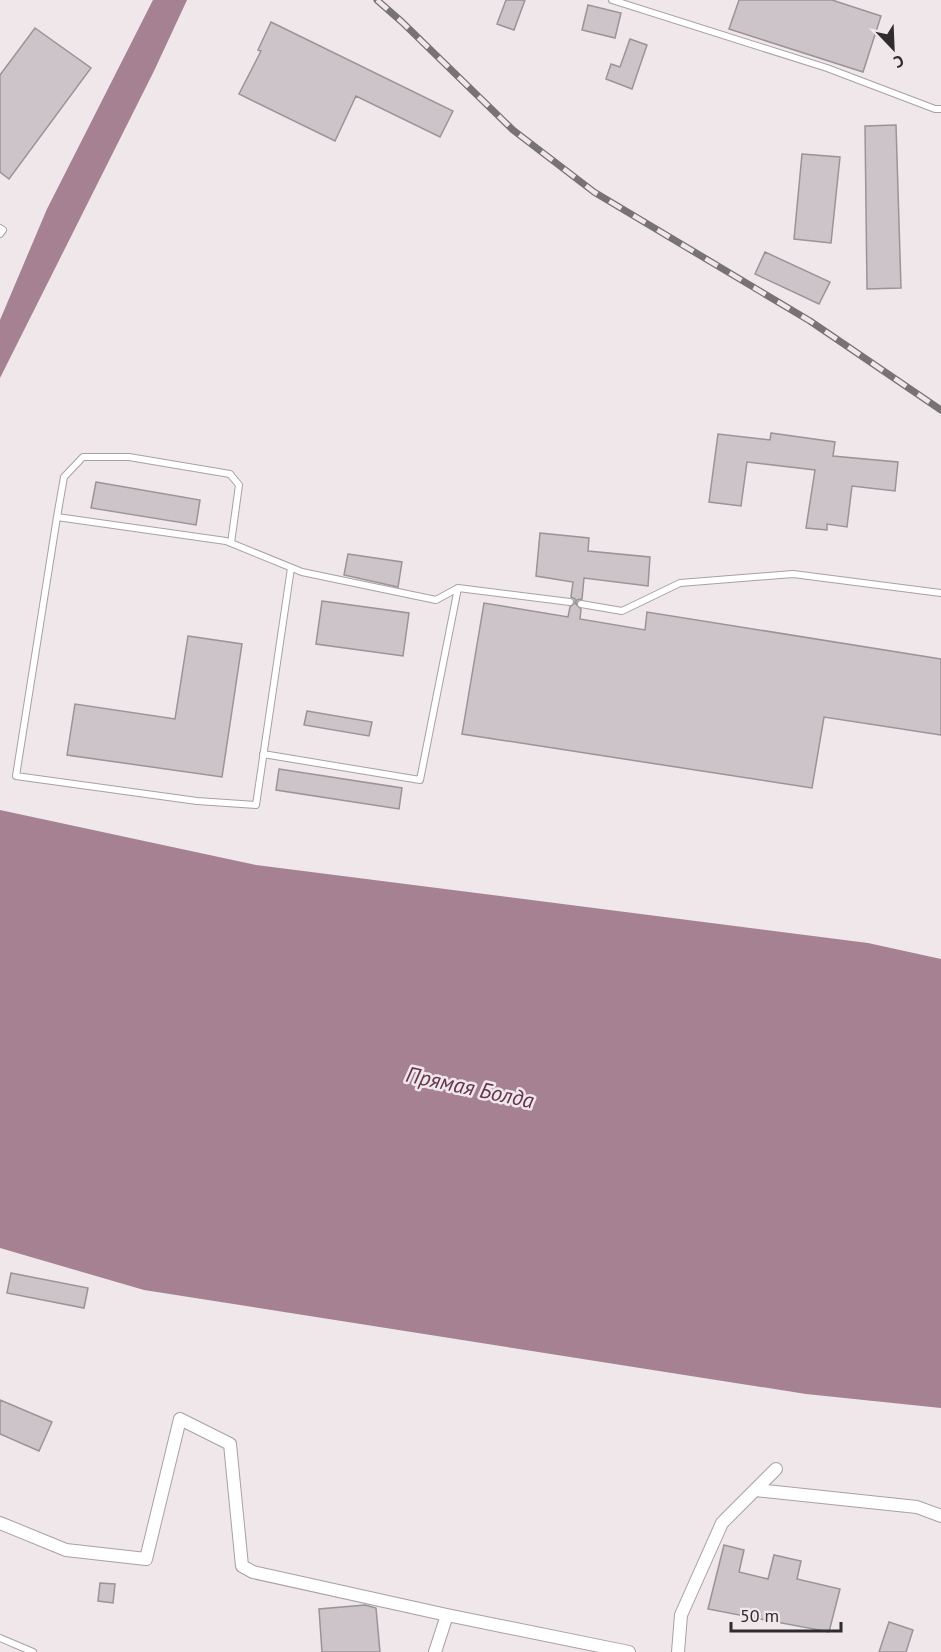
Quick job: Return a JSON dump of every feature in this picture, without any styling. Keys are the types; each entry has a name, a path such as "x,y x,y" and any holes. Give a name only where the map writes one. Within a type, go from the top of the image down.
{"street":[{"path":"0,1522 66,1550 146,1559 180,1419 230,1444 242,1566 253,1572 628,1652"},
{"path":"678,1652 681,1615 722,1523 776,1469"},
{"path":"756,1490 917,1507 941,1516"},
{"path":"435,1652 447,1615"}],"lane":[{"path":"612,0 827,68 941,110"},
{"path":"0,228 3,230 0,234"},
{"path":"231,543 238,485 230,474 129,457 83,457 64,477 16,776 197,801 256,805 291,568"},
{"path":"57,517 231,543 302,572 436,600 458,588 570,602"},
{"path":"581,604 622,611 680,583 793,574 941,593"},
{"path":"263,754 420,780 458,588"},
{"path":"0,1638 33,1652"}],"water":[{"path":"153,0 187,0 154,71 0,378 0,320 47,209"},
{"name":"Прямая Болда","path":"0,810 256,865 868,943 941,959 941,1408 806,1394 144,1290 0,1248"}],"building":[{"path":"506,0 525,0 514,30 497,24"},
{"path":"739,0 832,0 881,16 863,72 729,29"},
{"path":"588,5 621,13 615,38 582,30"},
{"path":"271,22 453,111 440,137 356,96 335,141 239,94 261,51 258,50"},
{"path":"35,28 91,68 9,179 0,172 0,75"},
{"path":"630,39 647,45 632,89 606,79 611,64 620,67"},
{"path":"896,125 901,288 867,289 865,126"},
{"path":"802,154 840,157 831,243 794,239"},
{"path":"765,252 830,282 819,304 755,274"},
{"path":"771,433 835,442 833,456 898,462 895,491 852,486 847,527 827,524 827,530 806,528 815,470 747,462 741,506 709,502 718,434 770,440"},
{"path":"96,482 200,500 196,525 91,508"},
{"path":"540,533 589,538 588,551 650,557 648,586 584,578 582,599 577,600 576,604 581,609 580,619 645,630 647,612 941,659 941,735 824,717 812,788 462,734 484,603 568,617 570,607 575,603 575,599 571,597 573,582 536,576"},
{"path":"348,554 402,562 398,587 344,575"},
{"path":"322,601 409,613 403,656 316,644"},
{"path":"188,636 242,644 222,777 67,755 75,704 175,719"},
{"path":"307,711 372,722 369,736 304,725"},
{"path":"279,769 402,788 399,809 276,790"},
{"path":"11,1273 88,1288 84,1308 7,1293"},
{"path":"0,1400 52,1422 39,1451 0,1434"},
{"path":"724,1545 744,1550 739,1572 768,1579 774,1555 801,1561 797,1579 840,1589 829,1632 708,1609"},
{"path":"100,1583 115,1584 113,1603 98,1601"},
{"path":"365,1605 376,1608 380,1652 322,1652 319,1609"},
{"path":"889,1622 913,1630 906,1652 879,1652"}],"railway":[{"path":"377,0 513,130 594,192 810,321 941,410"}]}
